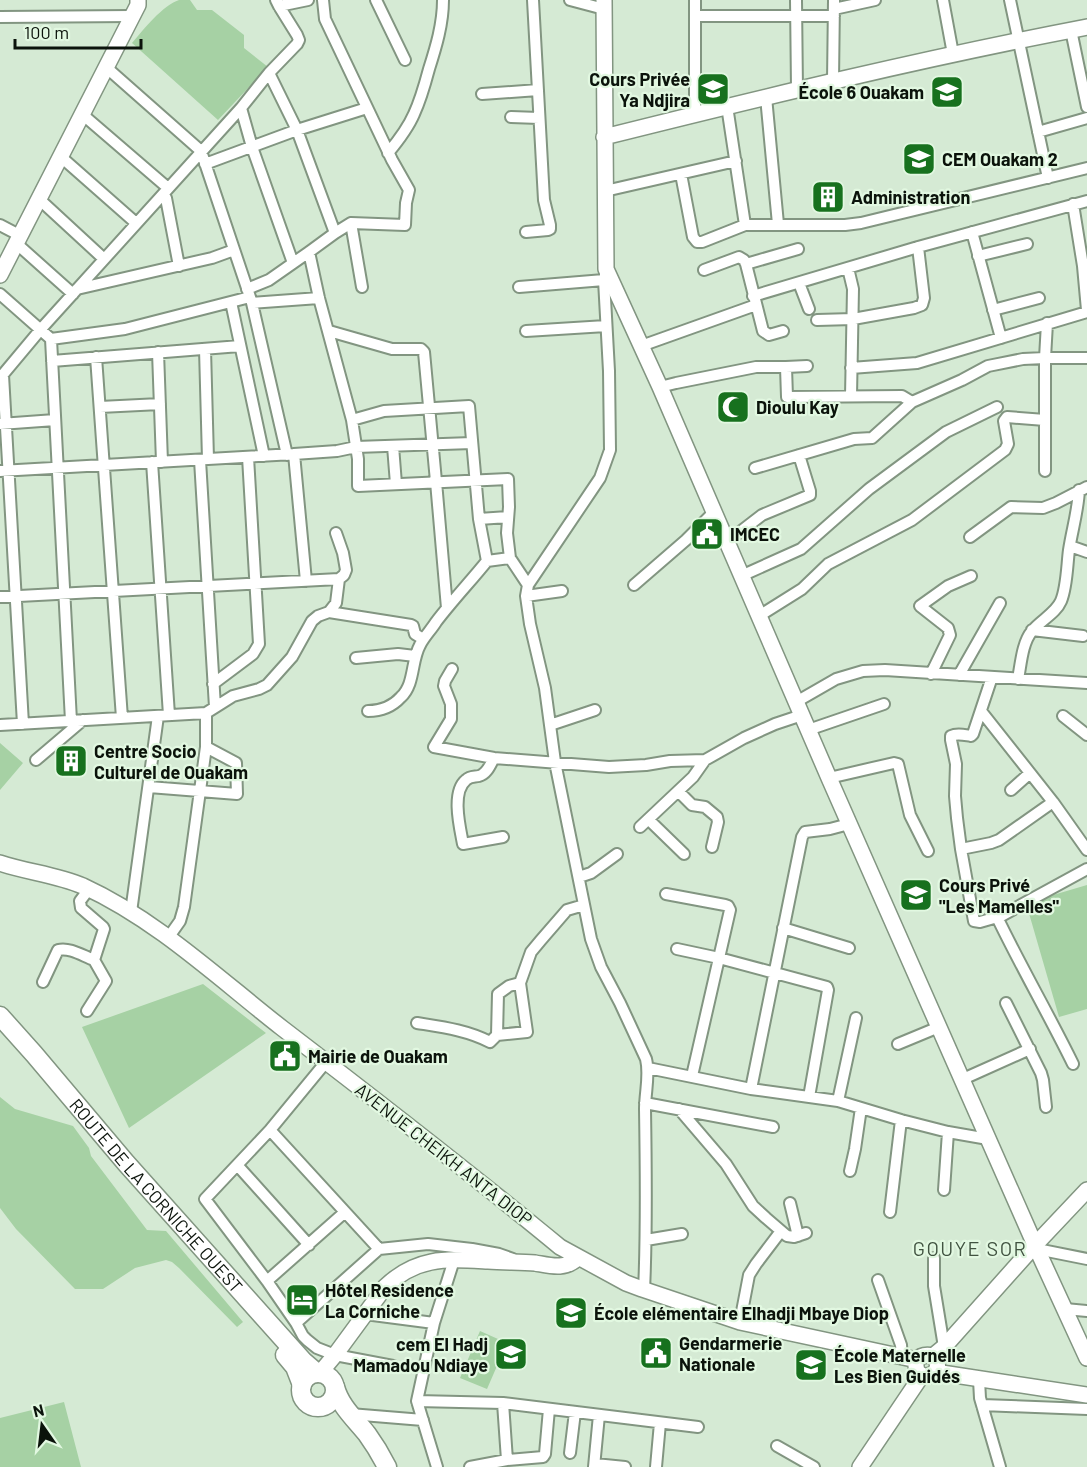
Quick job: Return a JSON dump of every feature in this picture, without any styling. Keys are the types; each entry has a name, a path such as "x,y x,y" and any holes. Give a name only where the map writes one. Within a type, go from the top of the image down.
{"highway":[{"name":"ROUTE DE LA CORNICHE OUEST","path":"0,1016 166,1208 303,1361 325,1378 349,1414 378,1450 387,1467"},
{"name":"ROUTE DE LA CORNICHE OUEST","path":"0,1028 125,1177 293,1364 302,1385 304,1400 312,1406 320,1407"},
{"path":"302,1385 306,1378 325,1378 335,1392 330,1402 320,1407"},
{"path":"320,1407 330,1409 342,1418 363,1442 378,1467"}],"street":[{"path":"0,275 107,68 138,5 138,0"},
{"path":"22,724 15,596 4,471 1,376 40,329 297,44 299,40 278,3 308,0"},
{"path":"250,297 268,280 351,223 405,225 409,190 388,153 325,19 323,0"},
{"path":"376,0 405,60"},
{"path":"388,153 414,116 422,94 436,44 443,12 443,0"},
{"path":"526,232 550,229 544,200 533,0"},
{"path":"527,590 600,478 610,450 605,274 604,4 570,0"},
{"path":"695,0 695,114"},
{"path":"796,0 797,89"},
{"path":"695,16 796,16 874,0"},
{"path":"943,0 953,54"},
{"path":"1010,0 1048,178"},
{"path":"833,81 834,8"},
{"path":"0,17 132,16"},
{"path":"604,137 797,89 1087,27"},
{"path":"1071,30 1087,107"},
{"path":"107,68 201,151 250,297 291,455 306,581"},
{"path":"269,73 297,130 335,233"},
{"path":"482,94 538,90"},
{"path":"766,97 778,224"},
{"path":"727,106 745,225"},
{"path":"241,108 252,147 293,263"},
{"path":"206,164 297,130 367,108"},
{"path":"82,114 165,192 179,266"},
{"path":"510,117 539,118"},
{"path":"1038,132 1087,117"},
{"path":"60,156 136,224"},
{"path":"605,191 736,161"},
{"path":"681,174 693,237 697,242 702,242 745,225 861,223 1087,168"},
{"path":"39,199 104,259"},
{"path":"641,346 799,283 918,247 1087,201"},
{"path":"851,368 917,363 1087,311 1085,266 1073,204"},
{"path":"351,223 362,287"},
{"path":"0,225 75,291"},
{"path":"972,232 1001,338"},
{"path":"978,256 1027,244"},
{"path":"817,320 853,319 922,305 924,298 918,247"},
{"path":"746,264 798,249"},
{"path":"75,291 212,258 234,250"},
{"path":"309,252 352,420 358,486 508,479 507,532 510,558 527,590 530,624 545,688 555,762 591,939 648,1068 645,1103 644,1290"},
{"path":"704,270 739,257 744,260 763,331 769,335 783,331"},
{"path":"848,268 853,289 851,396"},
{"path":"519,287 605,274"},
{"path":"605,274 660,387 849,824 1087,1358"},
{"path":"799,283 808,309"},
{"path":"0,294 51,339 71,721"},
{"path":"51,339 125,329 250,297 319,298"},
{"path":"993,310 1039,298"},
{"path":"231,302 264,456"},
{"path":"1045,471 1047,323"},
{"path":"526,331 606,326"},
{"path":"329,331 392,349 421,349 424,352 447,608"},
{"path":"52,361 240,346"},
{"path":"168,938 183,914 213,684 204,459 205,349"},
{"path":"131,912 149,787 163,716 157,462 160,404 158,352"},
{"path":"96,357 122,718"},
{"path":"755,468 854,439 872,438 912,402 988,366 1045,357 1087,358"},
{"path":"660,387 756,367 807,366"},
{"path":"786,368 787,397 902,396 912,402"},
{"path":"100,407 160,404"},
{"path":"352,420 384,411 469,406 479,519 487,561"},
{"path":"741,576 801,549 869,489 946,432 997,407"},
{"path":"759,616 802,589 828,564 912,520 1005,450 1008,444 1004,421 1007,417 1045,420"},
{"path":"3,423 55,420"},
{"path":"4,471 291,455 356,447 472,443"},
{"path":"393,446 396,484"},
{"path":"727,542 762,515 810,495 799,455"},
{"path":"213,684 253,654 259,644 248,457"},
{"path":"1018,679 1026,641 1032,630 1061,602 1070,546 1082,511 1083,488"},
{"path":"970,537 1011,507 1043,508 1083,488"},
{"path":"634,585 686,540 714,512"},
{"path":"479,519 508,517"},
{"path":"0,597 339,579 344,576 346,570 336,533"},
{"path":"1070,546 1087,552"},
{"path":"368,711 378,711 402,697 408,688 415,656 423,639 447,608 487,561 510,558"},
{"path":"931,674 950,632 920,606 948,586 971,576"},
{"path":"329,612 336,603 339,579"},
{"path":"527,590 562,591"},
{"path":"959,675 1000,603"},
{"path":"0,725 163,716 210,710 233,696 267,685 292,657 312,621 329,612 411,625 415,634 423,639"},
{"path":"1032,630 1083,636"},
{"path":"356,658 398,654 415,656"},
{"path":"452,669 444,686 451,704 451,719 434,747 494,758 624,767 670,761 705,760"},
{"path":"802,716 836,679 863,671 885,670 1087,683"},
{"path":"992,677 973,734 951,736 956,764 955,796 961,849 974,921 980,922 1009,912 1087,869"},
{"path":"684,854 645,824 679,792 705,760 744,738 802,716 884,704"},
{"path":"550,725 595,710"},
{"path":"981,711 1053,802 1087,850"},
{"path":"1063,716 1087,735"},
{"path":"36,760 83,720"},
{"path":"149,787 237,794 236,763 206,747"},
{"path":"494,758 486,772 472,776 462,784 458,798 458,813 463,844 502,837"},
{"path":"829,778 898,764 910,815 928,851"},
{"path":"1011,790 1030,773"},
{"path":"679,792 692,806 705,807 717,817 718,822 712,847"},
{"path":"961,849 999,840 1053,802"},
{"path":"751,1089 802,837 805,832 849,824"},
{"path":"579,877 596,870 617,854"},
{"name":"AVENUE CHEIKH ANTA DIOP","path":"4,866 70,882 89,889 131,912 168,938 438,1148 560,1247 578,1258 626,1283 740,1322 910,1359"},
{"path":"89,889 80,901 81,908 104,929 94,960"},
{"path":"666,894 729,906 730,910 692,1076"},
{"path":"417,1023 467,1032 490,1042 497,1035 528,1032 520,983 531,952 567,910 584,905"},
{"path":"997,917 1073,1064"},
{"path":"783,928 849,948"},
{"path":"677,949 827,987 809,1097"},
{"path":"43,982 58,950 70,950 94,960 106,981 87,1011"},
{"path":"497,1035 498,994 509,986 520,983"},
{"path":"1006,1003 1043,1080 1046,1107"},
{"path":"838,1101 856,1018"},
{"path":"898,1044 939,1027"},
{"path":"963,1079 1030,1049"},
{"path":"327,1062 238,1166 205,1199 267,1281 307,1340 317,1348 335,1355 393,1366"},
{"path":"648,1068 751,1089 838,1101 948,1132 988,1139"},
{"path":"645,1103 773,1127"},
{"path":"850,1171 861,1108"},
{"path":"679,1110 726,1164 753,1206 787,1236 802,1234 790,1203"},
{"path":"890,1212 901,1120"},
{"path":"270,1130 380,1249"},
{"path":"944,1190 948,1132"},
{"path":"238,1166 309,1245"},
{"path":"861,1467 934,1363 1087,1190"},
{"path":"267,1281 345,1212"},
{"path":"740,1322 749,1275 780,1231"},
{"path":"646,1240 682,1234"},
{"path":"296,1323 380,1249 428,1244 499,1254 528,1263 560,1247"},
{"path":"1036,1247 1087,1260"},
{"path":"325,1378 335,1355 385,1287 394,1278 415,1266 427,1262 454,1260 559,1266 572,1263 578,1258"},
{"path":"934,1258 934,1363"},
{"path":"437,1467 417,1401 434,1323 454,1260"},
{"path":"878,1280 901,1346 916,1367 934,1363 984,1375 1087,1385"},
{"path":"1065,1309 1087,1311"},
{"path":"365,1314 434,1323"},
{"path":"934,1363 979,1380 1087,1396 1087,1410 982,1405"},
{"path":"979,1380 982,1405 1000,1467"},
{"path":"1042,1407 1044,1389"},
{"path":"1060,1408 1062,1391"},
{"path":"417,1401 502,1403 698,1427"},
{"path":"502,1403 507,1460"},
{"path":"470,1467 507,1460 543,1457 549,1409"},
{"path":"570,1453 575,1412"},
{"path":"349,1414 423,1420"},
{"path":"599,1415 595,1466 625,1467"},
{"path":"656,1467 660,1423"},
{"path":"777,1446 814,1467"}],"green space":[{"path":"179,0 190,0 197,10 212,10 244,35 244,48 268,67 218,120 132,43 160,12"},
{"path":"0,743 23,763 0,790"},
{"path":"1087,885 1087,1009 1059,1017 1026,903"},
{"path":"203,984 266,1033 129,1128 82,1027"},
{"path":"0,1097 15,1109 73,1126 89,1148 91,1156 147,1230 166,1231 243,1322 237,1327 179,1268 166,1260 135,1268 103,1289 75,1289 16,1229 0,1208"},
{"path":"480,1331 507,1343 487,1389 460,1378"},
{"path":"64,1402 81,1467 0,1467 0,1418"}],"place":[{"name":"Cours Privée Ya Ndjira","path":"713,89"},
{"name":"École 6 Ouakam","path":"947,92"},
{"name":"CEM Ouakam 2","path":"919,159"},
{"name":"Administration","path":"828,197"},
{"name":"Dioulu Kay","path":"733,407"},
{"name":"IMCEC","path":"707,534"},
{"name":"Centre Socio Culturel de Ouakam","path":"71,761"},
{"name":"Cours Privé \"Les Mamelles\"","path":"916,895"},
{"name":"Mairie de Ouakam","path":"285,1056"},
{"name":"Hôtel Residence La Corniche","path":"302,1300"},
{"name":"École elémentaire Elhadji Mbaye Diop","path":"571,1313"},
{"name":"Gendarmerie Nationale","path":"656,1353"},
{"name":"cem El Hadj Mamadou Ndiaye","path":"511,1354"},
{"name":"École Maternelle Les Bien Guidés","path":"811,1365"}],"district":[{"name":"GOUYE SOR","path":"970,1248"}]}
